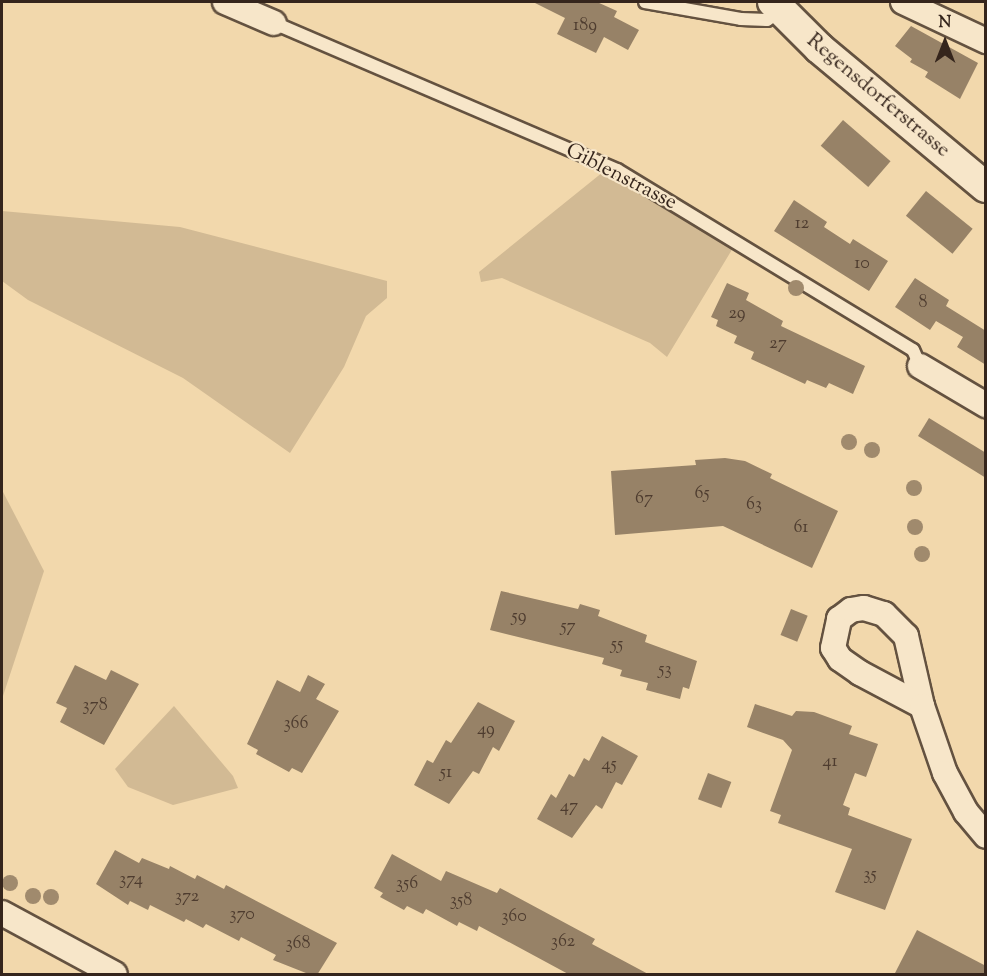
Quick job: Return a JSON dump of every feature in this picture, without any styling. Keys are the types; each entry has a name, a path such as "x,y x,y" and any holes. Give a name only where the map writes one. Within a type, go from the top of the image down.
{"street":[{"name":"Giblenstrasse","path":"225,2 274,23"},
{"path":"903,2 986,41"},
{"name":"Regensdorferstrasse","path":"777,6 819,48 986,187"},
{"name":"Giblenstrasse","path":"920,366 986,405"},
{"path":"922,706 945,773 966,812 986,836"},
{"path":"2,913 115,975"}],"lane":[{"path":"645,2 767,20 777,6"},
{"name":"Giblenstrasse","path":"274,23 616,170 913,350 920,366"}],"shaded area":[{"path":"603,172 733,248 667,357 650,343 502,278 481,282 479,272"},
{"path":"2,211 180,227 387,281 387,298 366,316 344,367 290,453 183,378 28,300 2,281"},
{"path":"2,490 44,571 2,699"},
{"path":"174,706 233,776 238,788 173,805 128,787 115,769"}],"building":[{"path":"533,2 597,2 617,11 614,17 639,30 628,50 604,37 596,53 557,34 565,18"},
{"path":"911,26 978,63 960,99 925,77 928,72 910,62 912,59 895,46"},
{"path":"843,120 891,161 868,187 821,146"},
{"path":"926,191 973,229 952,254 906,216"},
{"path":"794,200 827,222 824,227 850,244 853,239 888,261 869,291 774,231"},
{"path":"915,278 949,300 946,306 986,331 986,365 957,347 963,337 936,321 930,330 895,307"},
{"path":"727,283 749,293 746,300 783,321 781,326 865,366 853,394 829,383 826,388 807,380 805,384 751,359 754,352 734,343 737,336 716,326 718,320 711,317"},
{"path":"929,418 986,453 986,478 918,436"},
{"path":"725,458 745,461 772,474 770,478 838,511 812,568 723,526 615,535 611,471 696,465 695,460"},
{"path":"501,591 578,609 580,604 600,610 598,616 647,635 645,642 697,661 689,689 683,687 680,699 646,690 648,683 620,676 622,670 602,664 604,658 490,630"},
{"path":"791,609 808,616 797,642 781,635"},
{"path":"75,665 106,680 111,670 139,684 104,745 60,722 67,708 56,703"},
{"path":"308,675 325,684 316,699 339,711 302,773 292,768 289,772 256,754 258,750 247,744 277,680 300,692"},
{"path":"478,702 515,721 499,751 493,747 479,774 473,771 449,804 414,785 427,760 433,763 446,740 451,743"},
{"path":"755,704 792,716 796,711 814,712 852,726 849,734 878,744 866,777 855,773 843,805 850,808 848,815 912,839 885,910 835,892 852,849 778,823 781,815 770,811 792,750 783,740 747,727"},
{"path":"602,736 638,756 622,785 616,782 602,809 596,805 572,838 537,819 551,794 556,798 569,774 574,777 584,758 589,761"},
{"path":"708,773 731,782 721,808 698,799"},
{"path":"115,850 139,863 142,858 169,869 170,866 195,879 197,875 224,889 226,885 337,943 317,975 311,975 273,960 276,955 241,937 239,941 206,924 203,928 186,919 184,922 150,905 148,910 130,901 128,905 96,884"},
{"path":"392,854 441,881 446,871 497,893 500,888 595,939 592,944 650,975 570,975 479,926 477,931 459,922 457,926 426,909 423,914 407,906 404,910 380,897 383,893 374,888"},
{"path":"917,930 986,966 986,975 894,975"}]}
